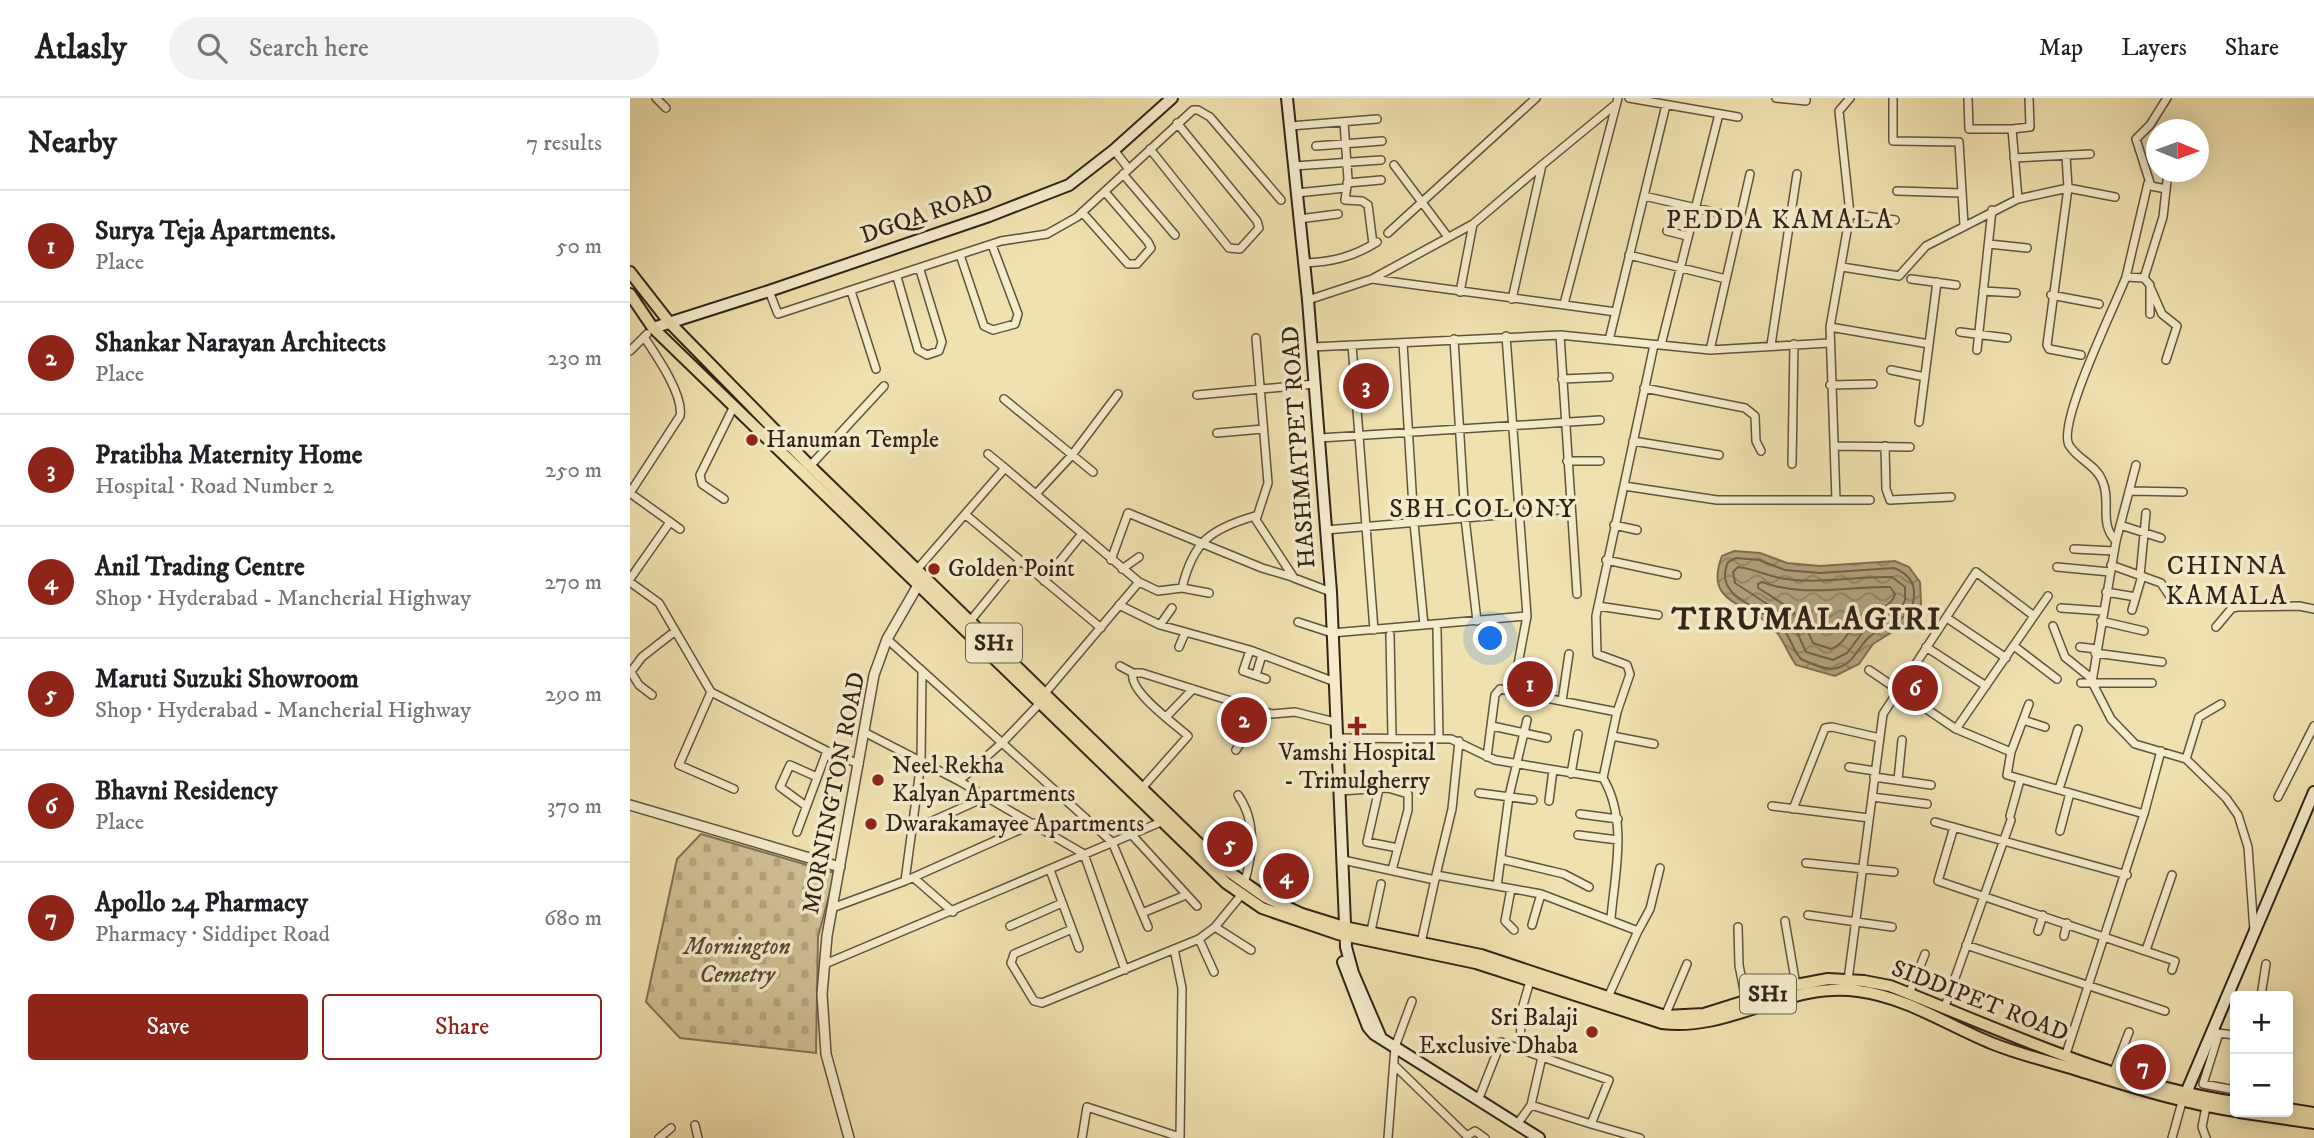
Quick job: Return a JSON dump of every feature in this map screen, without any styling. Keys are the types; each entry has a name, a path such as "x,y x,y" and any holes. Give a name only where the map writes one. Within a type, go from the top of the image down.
{"main road":[{"name":"DGQA ROAD","path":"653,328 989,216 1069,185 1114,150 1172,98"},
{"name":"HASHMATPET ROAD","path":"1287,98 1308,300 1331,592 1343,860 1341,930"},
{"name":"SH1","path":"630,272 669,322 810,466 971,620 1161,822 1243,889 1341,930"},
{"name":"SH1","path":"630,294 653,328 913,582 1044,697 1142,788 1243,889"},
{"path":"2184,1097 2216,1032 2314,792"},
{"name":"HASHMATPET ROAD","path":"1339,793 1341,930"},
{"path":"1341,930 1353,973 1381,1038 1539,1138"},
{"name":"SIDDIPET ROAD","path":"1341,930 1371,931 1481,955 1665,1016 1704,1014 1796,985 1848,980 1890,986 2065,1057 2114,1071 2206,1107 2230,1111"},
{"name":"SIDDIPET ROAD","path":"1341,930 1476,963 1653,1021 1680,1025 1713,1021 1816,990 1858,990 1909,1005 1993,1044 2184,1097 2230,1102"},
{"path":"2293,1110 2314,1113"},
{"name":"SIDDIPET ROAD","path":"2272,1117 2314,1123"}],"street":[{"path":"656,98 666,108"},
{"path":"1388,233 1536,98"},
{"path":"1629,98 1738,117"},
{"path":"1776,98 1806,101 1806,98"},
{"path":"1836,500 1829,343 1850,214 1839,111 1850,98"},
{"path":"1893,98 1893,141 1959,142 1964,225"},
{"path":"1968,98 1969,128 2030,127 2029,98"},
{"path":"2157,119 2167,98"},
{"path":"1308,300 1372,279 1472,224 1617,101"},
{"path":"1564,304 1617,101"},
{"path":"1609,341 1666,105"},
{"path":"769,291 778,314 992,245 1047,234 1062,228 1193,110 1204,113 1281,200"},
{"path":"1611,918 1618,819 1614,800 1603,778 1618,712 1630,679 1629,668 1597,654 1598,606 1644,388 1681,267 1719,114"},
{"path":"1290,126 1377,119"},
{"path":"1304,263 1342,259 1358,254 1375,243 1368,205 1362,201 1347,201 1344,122"},
{"path":"1150,149 1229,248 1240,249 1254,236 1259,228 1257,221 1177,123"},
{"path":"2012,128 2018,199"},
{"path":"2146,133 2136,139 2146,175"},
{"path":"1316,146 1382,141"},
{"path":"1114,150 1125,171 1175,234"},
{"path":"2014,158 2090,154"},
{"path":"2066,156 2068,188 2051,295 2047,345 2049,349 2081,355"},
{"path":"1294,166 1381,160"},
{"path":"1512,299 1542,164"},
{"path":"1394,165 1448,237"},
{"path":"1710,350 1750,174"},
{"path":"1771,345 1797,174"},
{"path":"1297,193 1381,180"},
{"path":"2116,541 2106,527 2106,493 2102,478 2069,445 2066,428 2096,342 2126,277 2148,182 2156,189 2166,189"},
{"path":"2150,314 2147,282 2163,218 2167,182"},
{"path":"1842,267 1899,276 1926,246 2018,199 2068,188 2115,197"},
{"path":"1897,191 1962,193"},
{"path":"1082,212 1128,264 1137,264 1151,248 1149,242 1105,192"},
{"path":"1644,196 1740,218"},
{"path":"1977,350 1993,211"},
{"path":"1299,219 1338,214"},
{"path":"1850,214 1895,220"},
{"path":"1460,292 1472,224"},
{"path":"1667,231 1688,236"},
{"path":"1989,244 2027,248"},
{"path":"960,255 984,326 993,330 1015,324 1018,314 992,245"},
{"path":"1629,255 1726,279"},
{"path":"897,277 918,350 927,355 939,351 942,342 919,270"},
{"path":"2126,277 2147,282"},
{"path":"1372,279 1616,312"},
{"path":"1911,279 1956,285"},
{"path":"1919,422 1937,282"},
{"path":"2147,282 2162,314 2176,326 2166,360"},
{"path":"851,291 876,369"},
{"path":"1983,291 2016,293"},
{"path":"2051,295 2099,304"},
{"path":"1830,327 1929,344"},
{"path":"630,351 653,328"},
{"path":"1960,332 2007,338"},
{"path":"1312,346 1560,335 1710,350 1829,343"},
{"path":"1560,335 1577,594"},
{"path":"1506,336 1527,616 1513,691"},
{"path":"644,337 662,364 682,407 680,416 630,493 680,529"},
{"path":"1255,516 1268,483 1256,338"},
{"path":"1454,340 1465,517 1477,621"},
{"path":"1403,343 1407,433 1424,625"},
{"path":"1792,464 1794,344"},
{"path":"1352,345 1374,629"},
{"path":"1891,370 1925,377"},
{"path":"1562,379 1609,377"},
{"path":"1196,395 1315,384"},
{"path":"1830,385 1873,384"},
{"path":"810,466 884,386"},
{"path":"1644,388 1745,408 1755,416 1756,441 1761,451"},
{"path":"1036,494 1072,455 1118,394"},
{"path":"1004,399 1093,472"},
{"path":"724,499 702,484 700,475 734,406"},
{"path":"1320,438 1600,420"},
{"path":"1217,433 1263,429"},
{"path":"1633,441 1719,455"},
{"path":"1834,446 1910,447"},
{"path":"1885,446 1886,489 1890,500 1951,497"},
{"path":"988,454 1139,582 1158,591 1182,588 1209,593"},
{"path":"1567,461 1600,461"},
{"path":"2092,680 2116,541 2136,465"},
{"path":"921,572 1005,468"},
{"path":"1624,486 1717,500 1870,500"},
{"path":"2129,491 2183,492"},
{"path":"1326,530 1570,509"},
{"path":"1111,560 1128,513 1262,568 1331,592"},
{"path":"2132,610 2141,576 2146,513"},
{"path":"966,515 1101,628"},
{"path":"1182,588 1190,559 1201,542 1229,524 1255,516"},
{"path":"1255,516 1294,578"},
{"path":"670,522 630,581 659,603 711,692 827,751 859,764"},
{"path":"1614,525 1637,530"},
{"path":"2120,525 2161,538"},
{"path":"1044,581 1081,535"},
{"path":"2074,549 2114,551"},
{"path":"1122,569 1139,557"},
{"path":"971,620 1020,560"},
{"path":"1606,560 1677,575"},
{"path":"2057,567 2111,569 2141,576 2161,583 2169,596"},
{"name":"MORNINGTON ROAD","path":"849,1138 823,1033 825,964 832,908 874,675 913,582 921,572"},
{"path":"1848,980 1884,713 1976,572 2034,616"},
{"path":"959,781 1003,742 1044,697 1139,582"},
{"path":"2106,592 2136,597"},
{"path":"1956,729 2048,596"},
{"path":"1119,605 1160,625 1250,650 1335,682"},
{"path":"1598,606 1658,615"},
{"path":"2216,627 2232,608 2299,606 2314,609"},
{"path":"1160,625 1171,608"},
{"path":"2061,608 2103,611"},
{"path":"1298,622 1332,633 1527,616"},
{"path":"1947,618 2006,657"},
{"path":"2101,621 2144,631"},
{"path":"2053,626 2057,644 2065,657 2092,680 2111,719 2122,732 2135,744 2186,759 2226,798 2244,831 2255,935"},
{"path":"1437,630 1439,737"},
{"path":"652,695 639,685 631,672 654,645 674,632"},
{"path":"1179,647 1185,633"},
{"path":"1390,635 1392,737"},
{"path":"887,639 1112,842 1148,927"},
{"path":"2014,646 2057,679"},
{"path":"1926,647 1986,686"},
{"path":"2080,647 2162,662"},
{"path":"1250,650 1243,671 1266,679"},
{"path":"1563,701 1569,654"},
{"path":"1256,675 1262,655"},
{"path":"1120,666 1133,673 1142,673 1276,715 1303,713 1335,722"},
{"path":"1869,670 1956,729 2011,752"},
{"path":"905,881 921,762 922,672"},
{"path":"1133,673 1133,684 1188,736 1142,788"},
{"path":"2081,683 2092,680 2152,683"},
{"path":"1166,717 1193,689"},
{"path":"1487,757 1497,690 1618,712"},
{"path":"711,692 679,765 734,789"},
{"path":"2029,704 2011,752 2005,772 2007,775 2144,814"},
{"path":"2186,759 2199,717 2221,704"},
{"path":"1236,750 1261,711"},
{"path":"1497,886 1509,796 1527,720"},
{"path":"2023,720 2045,727"},
{"path":"1492,726 1547,738"},
{"path":"2278,797 2314,726"},
{"path":"1793,809 1825,728 1832,727 1880,738"},
{"path":"2059,789 2078,729"},
{"path":"864,732 1035,823 1084,854 1125,970"},
{"path":"1571,774 1578,734"},
{"path":"1612,736 1654,744"},
{"path":"1336,738 1439,737 1459,741 1487,757 1603,778"},
{"path":"1898,780 1902,740"},
{"path":"1421,943 1452,809 1459,741"},
{"path":"797,832 827,751"},
{"path":"2065,1057 2127,875 2161,751"},
{"path":"806,806 780,787 790,765 817,777"},
{"path":"1849,766 1898,780 1931,785"},
{"path":"1549,801 1553,771"},
{"path":"1944,1009 1983,895 2006,843 2020,780"},
{"path":"1339,793 1379,789 1404,791 1409,799 1392,870"},
{"path":"1379,789 1367,842 1393,847"},
{"path":"1479,793 1533,800"},
{"path":"2060,831 2070,793"},
{"path":"1072,929 1014,954 1011,959 1034,1001 1042,1003 1125,970 1199,939 1215,927 1243,889 1251,850 1250,814 1238,795"},
{"path":"912,830 986,796"},
{"path":"1872,797 1927,804"},
{"path":"630,805 840,867"},
{"path":"1772,806 1869,818"},
{"path":"1580,814 1618,819"},
{"path":"825,964 1161,822"},
{"path":"1935,822 2127,875"},
{"path":"832,908 914,878 1035,823"},
{"path":"1954,827 1938,881 2175,961 2172,970"},
{"path":"1132,835 1197,906"},
{"path":"1577,835 1618,840"},
{"path":"1225,869 1251,850"},
{"path":"1501,859 1564,874 1589,887"},
{"path":"1343,860 1541,894 1611,918 1638,931"},
{"path":"1806,863 1894,872"},
{"path":"1608,997 1650,909 1660,867"},
{"path":"1050,870 1079,948"},
{"path":"2146,950 2172,875"},
{"path":"914,878 953,912"},
{"path":"1371,931 1381,884"},
{"path":"1511,889 1505,921 1514,930"},
{"path":"1532,925 1541,894"},
{"path":"1142,913 1186,895"},
{"path":"1010,926 1062,903"},
{"path":"1808,915 1892,927"},
{"path":"2038,931 2043,915"},
{"path":"1785,921 1796,985"},
{"path":"2064,936 2067,923"},
{"path":"1215,927 1251,950"},
{"path":"1738,927 1739,964 1746,1001"},
{"path":"1199,939 1214,972"},
{"path":"1966,945 2165,1011"},
{"path":"1082,1138 1087,1107 1180,1137 1182,988 1174,949"},
{"path":"1909,993 1925,954"},
{"path":"1665,1016 1687,964"},
{"path":"2262,991 2266,964"},
{"path":"1530,981 1520,1016 1521,1039 1542,1058"},
{"path":"1388,1138 1395,1047 1412,1001"},
{"path":"2114,1071 2129,1032"},
{"path":"2230,1034 2216,1032 2203,1084 2230,1089"},
{"path":"1479,1098 1501,1042 1609,1080 1591,1124"},
{"path":"1518,1123 1531,1105 1542,1058"},
{"path":"1394,1065 1467,1136 1475,1130 1485,1138"},
{"path":"2172,1138 2184,1097"},
{"path":"1531,1105 1640,1138"},
{"path":"2206,1107 2202,1127 2206,1138"},
{"path":"695,1125 698,1138"},
{"path":"659,1138 671,1128"}],"green space":[{"name":"Mornington Cemetry","path":"701,834 835,873 818,937 816,1053 680,1038 646,1002 677,859"}],"water":[{"path":"1734,551 1760,553 1787,563 1820,566 1895,561 1909,567 1920,582 1921,604 1913,619 1873,644 1859,664 1835,676 1796,665 1769,624 1722,592 1718,583 1718,571 1722,556"}],"place":[{"name":"Pratibha Maternity Home","path":"1366,386"},
{"name":"Hanuman Temple","path":"752,440"},
{"name":"Golden Point","path":"934,569"},
{"name":"Surya Teja Apartments.","path":"1530,684"},
{"name":"Bhavni Residency","path":"1915,688"},
{"name":"Shankar Narayan Architects","path":"1244,720"},
{"name":"Vamshi Hospital - Trimulgherry","path":"1357,726"},
{"name":"Neel Rekha Kalyan Apartments","path":"878,780"},
{"name":"Dwarakamayee Apartments","path":"871,824"},
{"name":"Maruti Suzuki Showroom","path":"1230,844"},
{"name":"Anil Trading Centre","path":"1286,876"},
{"name":"Sri Balaji Exclusive Dhaba","path":"1592,1032"},
{"name":"Apollo 24 Pharmacy","path":"2143,1067"}],"district":[{"name":"PEDDA KAMALA","path":"1780,220"},
{"name":"SBH COLONY","path":"1483,509"},
{"name":"CHINNA KAMALA","path":"2227,581"},
{"name":"TIRUMALAGIRI","path":"1807,620"}]}
